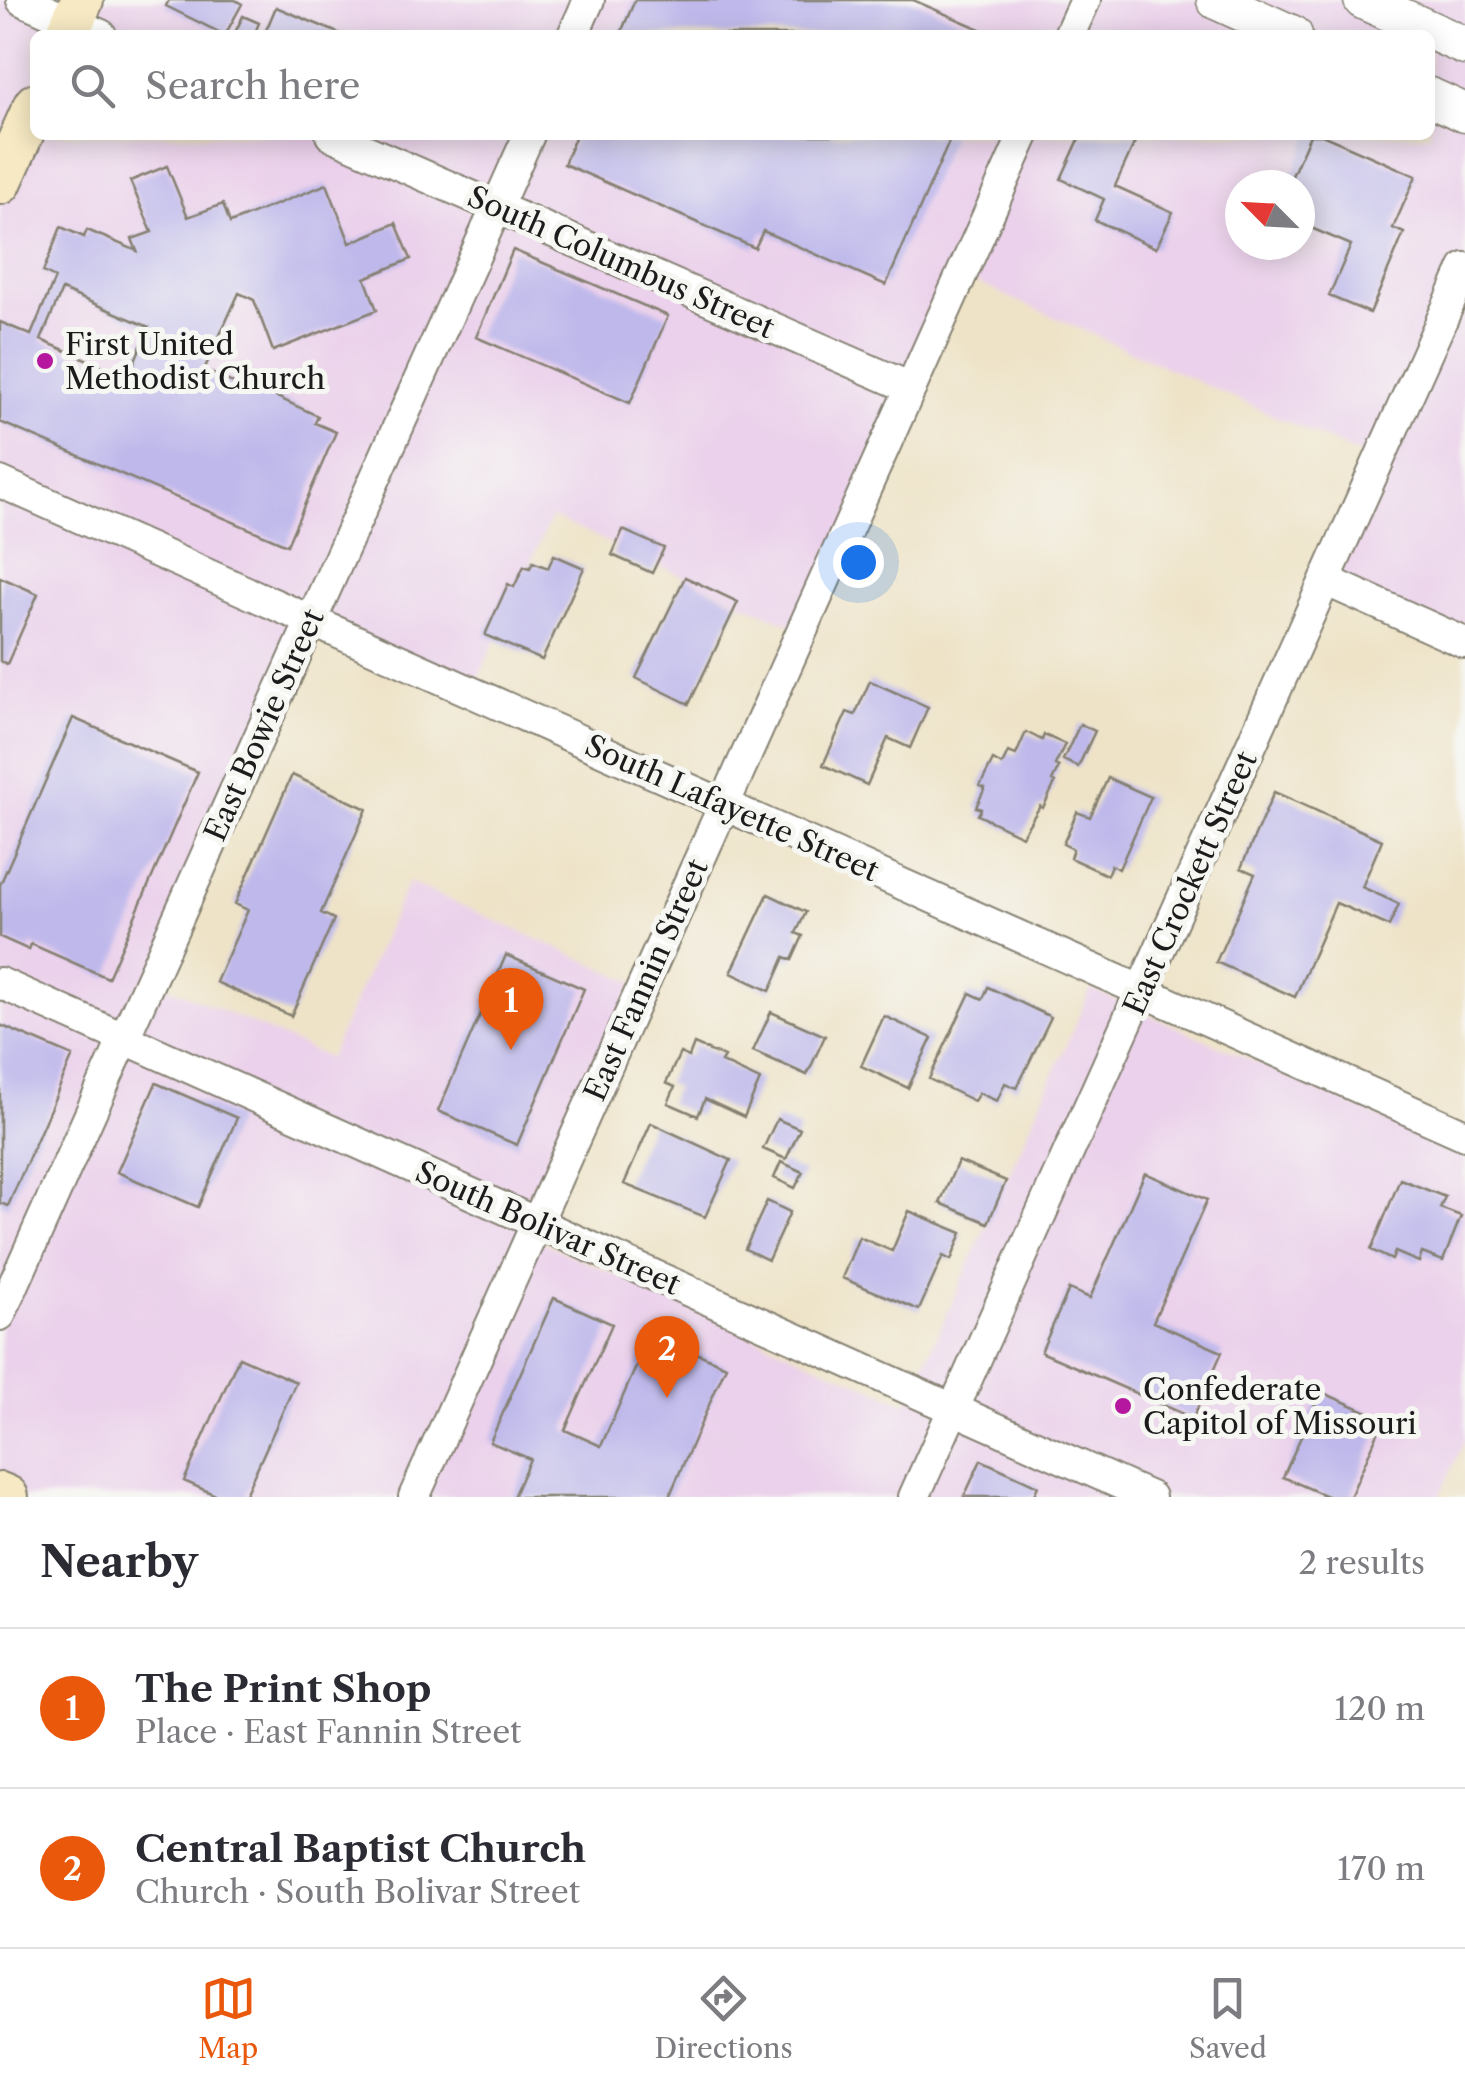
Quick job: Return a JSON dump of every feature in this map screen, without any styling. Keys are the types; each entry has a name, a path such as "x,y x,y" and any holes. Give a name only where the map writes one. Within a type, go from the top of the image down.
{"main road":[{"path":"0,183 30,116"},
{"path":"0,1494 7,1497"}],"street":[{"path":"22,0 80,23"},
{"path":"576,30 589,0"},
{"path":"1071,30 1085,0"},
{"path":"1216,0 1282,30"},
{"path":"1362,0 1429,30"},
{"path":"1435,33 1465,46"},
{"path":"1435,99 1465,113"},
{"name":"South Columbus Street","path":"342,140 911,388"},
{"name":"East Bowie Street","path":"0,1315 527,140"},
{"name":"East Fannin Street","path":"414,1497 1022,140"},
{"name":"East Crockett Street","path":"914,1497 1465,268"},
{"name":"South Lafayette Street","path":"0,482 1465,1134"},
{"path":"1325,580 1465,642"},
{"name":"South Bolivar Street","path":"0,983 1150,1497"}],"shaded area":[{"path":"0,0 1465,0 1465,649 1312,580 1366,457 962,276 803,630 551,517 469,699 310,628 153,980 329,1058 408,882 634,982 524,1234 907,1404 1091,989 1465,1155 1465,1439 1439,1497 0,1497"}],"building":[{"path":"169,0 235,0 242,4 228,30 215,30 166,6"},
{"path":"635,0 913,0 982,30 622,30"},
{"path":"276,7 331,30 266,30"},
{"path":"243,16 259,23 256,30 236,30"},
{"path":"574,140 950,140 886,285 763,231 755,248 564,164"},
{"path":"1079,140 1136,140 1115,186 1173,212 1156,248 1095,220 1104,199 1061,179"},
{"path":"1308,140 1333,140 1416,176 1393,228 1404,233 1370,313 1329,296 1351,245 1315,230 1315,170 1295,170"},
{"name":"First United Methodist Church","path":"167,166 188,217 223,204 230,223 327,184 350,243 396,223 411,259 365,278 377,310 273,351 254,300 239,293 204,370 259,395 262,390 318,416 315,423 336,432 287,545 0,422 0,322 31,335 55,278 43,272 61,227 84,237 87,230 137,251 132,239 152,232 130,181","holes":["62,290 149,327 128,377 41,340"]},
{"path":"513,250 668,316 630,403 476,337"},
{"path":"623,530 664,548 652,573 612,555"},
{"path":"554,555 584,568 542,660 485,635 508,584 514,587 524,566 530,568 533,562 548,568"},
{"path":"0,577 38,594 7,664 0,661"},
{"path":"685,577 738,602 689,704 636,678"},
{"path":"870,681 928,707 910,748 888,738 867,785 823,765 847,712 855,715"},
{"path":"73,718 198,772 108,978 31,944 29,950 0,937 0,885"},
{"path":"1080,724 1095,731 1078,767 1063,760"},
{"path":"1026,732 1065,744 1055,765 1059,767 1052,781 1055,783 1043,808 1040,806 1022,836 978,815 981,809 976,807 985,788 980,786 993,760 1002,765 1008,752 1016,755"},
{"path":"292,775 367,809 321,913 334,919 291,1016 216,982 248,910 235,904"},
{"path":"1108,778 1151,797 1119,869 1111,865 1107,875 1070,858 1073,849 1063,844 1077,812 1090,817"},
{"path":"1274,792 1382,840 1362,887 1399,904 1389,926 1336,903 1295,997 1216,962 1255,874 1241,868"},
{"path":"768,894 806,912 796,933 803,936 792,960 785,957 770,991 731,973"},
{"path":"506,955 584,989 517,1145 438,1111"},
{"path":"988,987 1051,1017 1017,1088 1005,1083 997,1101 979,1093 974,1101 929,1079 970,993 983,999"},
{"path":"771,1012 825,1036 807,1075 753,1051"},
{"path":"884,1016 932,1038 908,1088 861,1066"},
{"path":"0,1025 73,1056 8,1206 0,1203"},
{"path":"694,1044 760,1080 744,1117 705,1099 698,1116 668,1103 675,1087 666,1083 680,1053 689,1057"},
{"path":"156,1083 237,1118 198,1207 117,1172"},
{"path":"777,1119 800,1129 786,1159 763,1149"},
{"path":"651,1123 731,1160 705,1217 624,1184"},
{"path":"958,1161 1006,1181 988,1223 940,1203"},
{"path":"781,1162 803,1172 795,1188 774,1178"},
{"path":"1145,1173 1207,1200 1153,1322 1222,1352 1193,1418 1041,1352 1069,1289 1090,1298"},
{"path":"1400,1179 1445,1197 1440,1208 1461,1216 1443,1261 1422,1253 1419,1262 1395,1252 1392,1260 1371,1250"},
{"path":"767,1201 790,1212 768,1260 745,1249"},
{"path":"909,1211 962,1233 951,1260 943,1256 919,1310 842,1278 859,1237 892,1251"},
{"path":"554,1298 612,1324 565,1430 601,1446 651,1333 726,1366 669,1497 513,1497 530,1459 490,1442"},
{"path":"239,1357 296,1382 244,1497 220,1497 184,1481"},
{"path":"1321,1392 1384,1419 1350,1497 1329,1497 1283,1477"},
{"path":"981,1460 1038,1486 1033,1497 964,1497"}],"place":[{"name":"First United Methodist Church","path":"45,361"},
{"name":"The Print Shop","path":"511,1050"},
{"name":"Central Baptist Church","path":"667,1398"},
{"name":"Confederate Capitol of Missouri","path":"1123,1406"}]}
